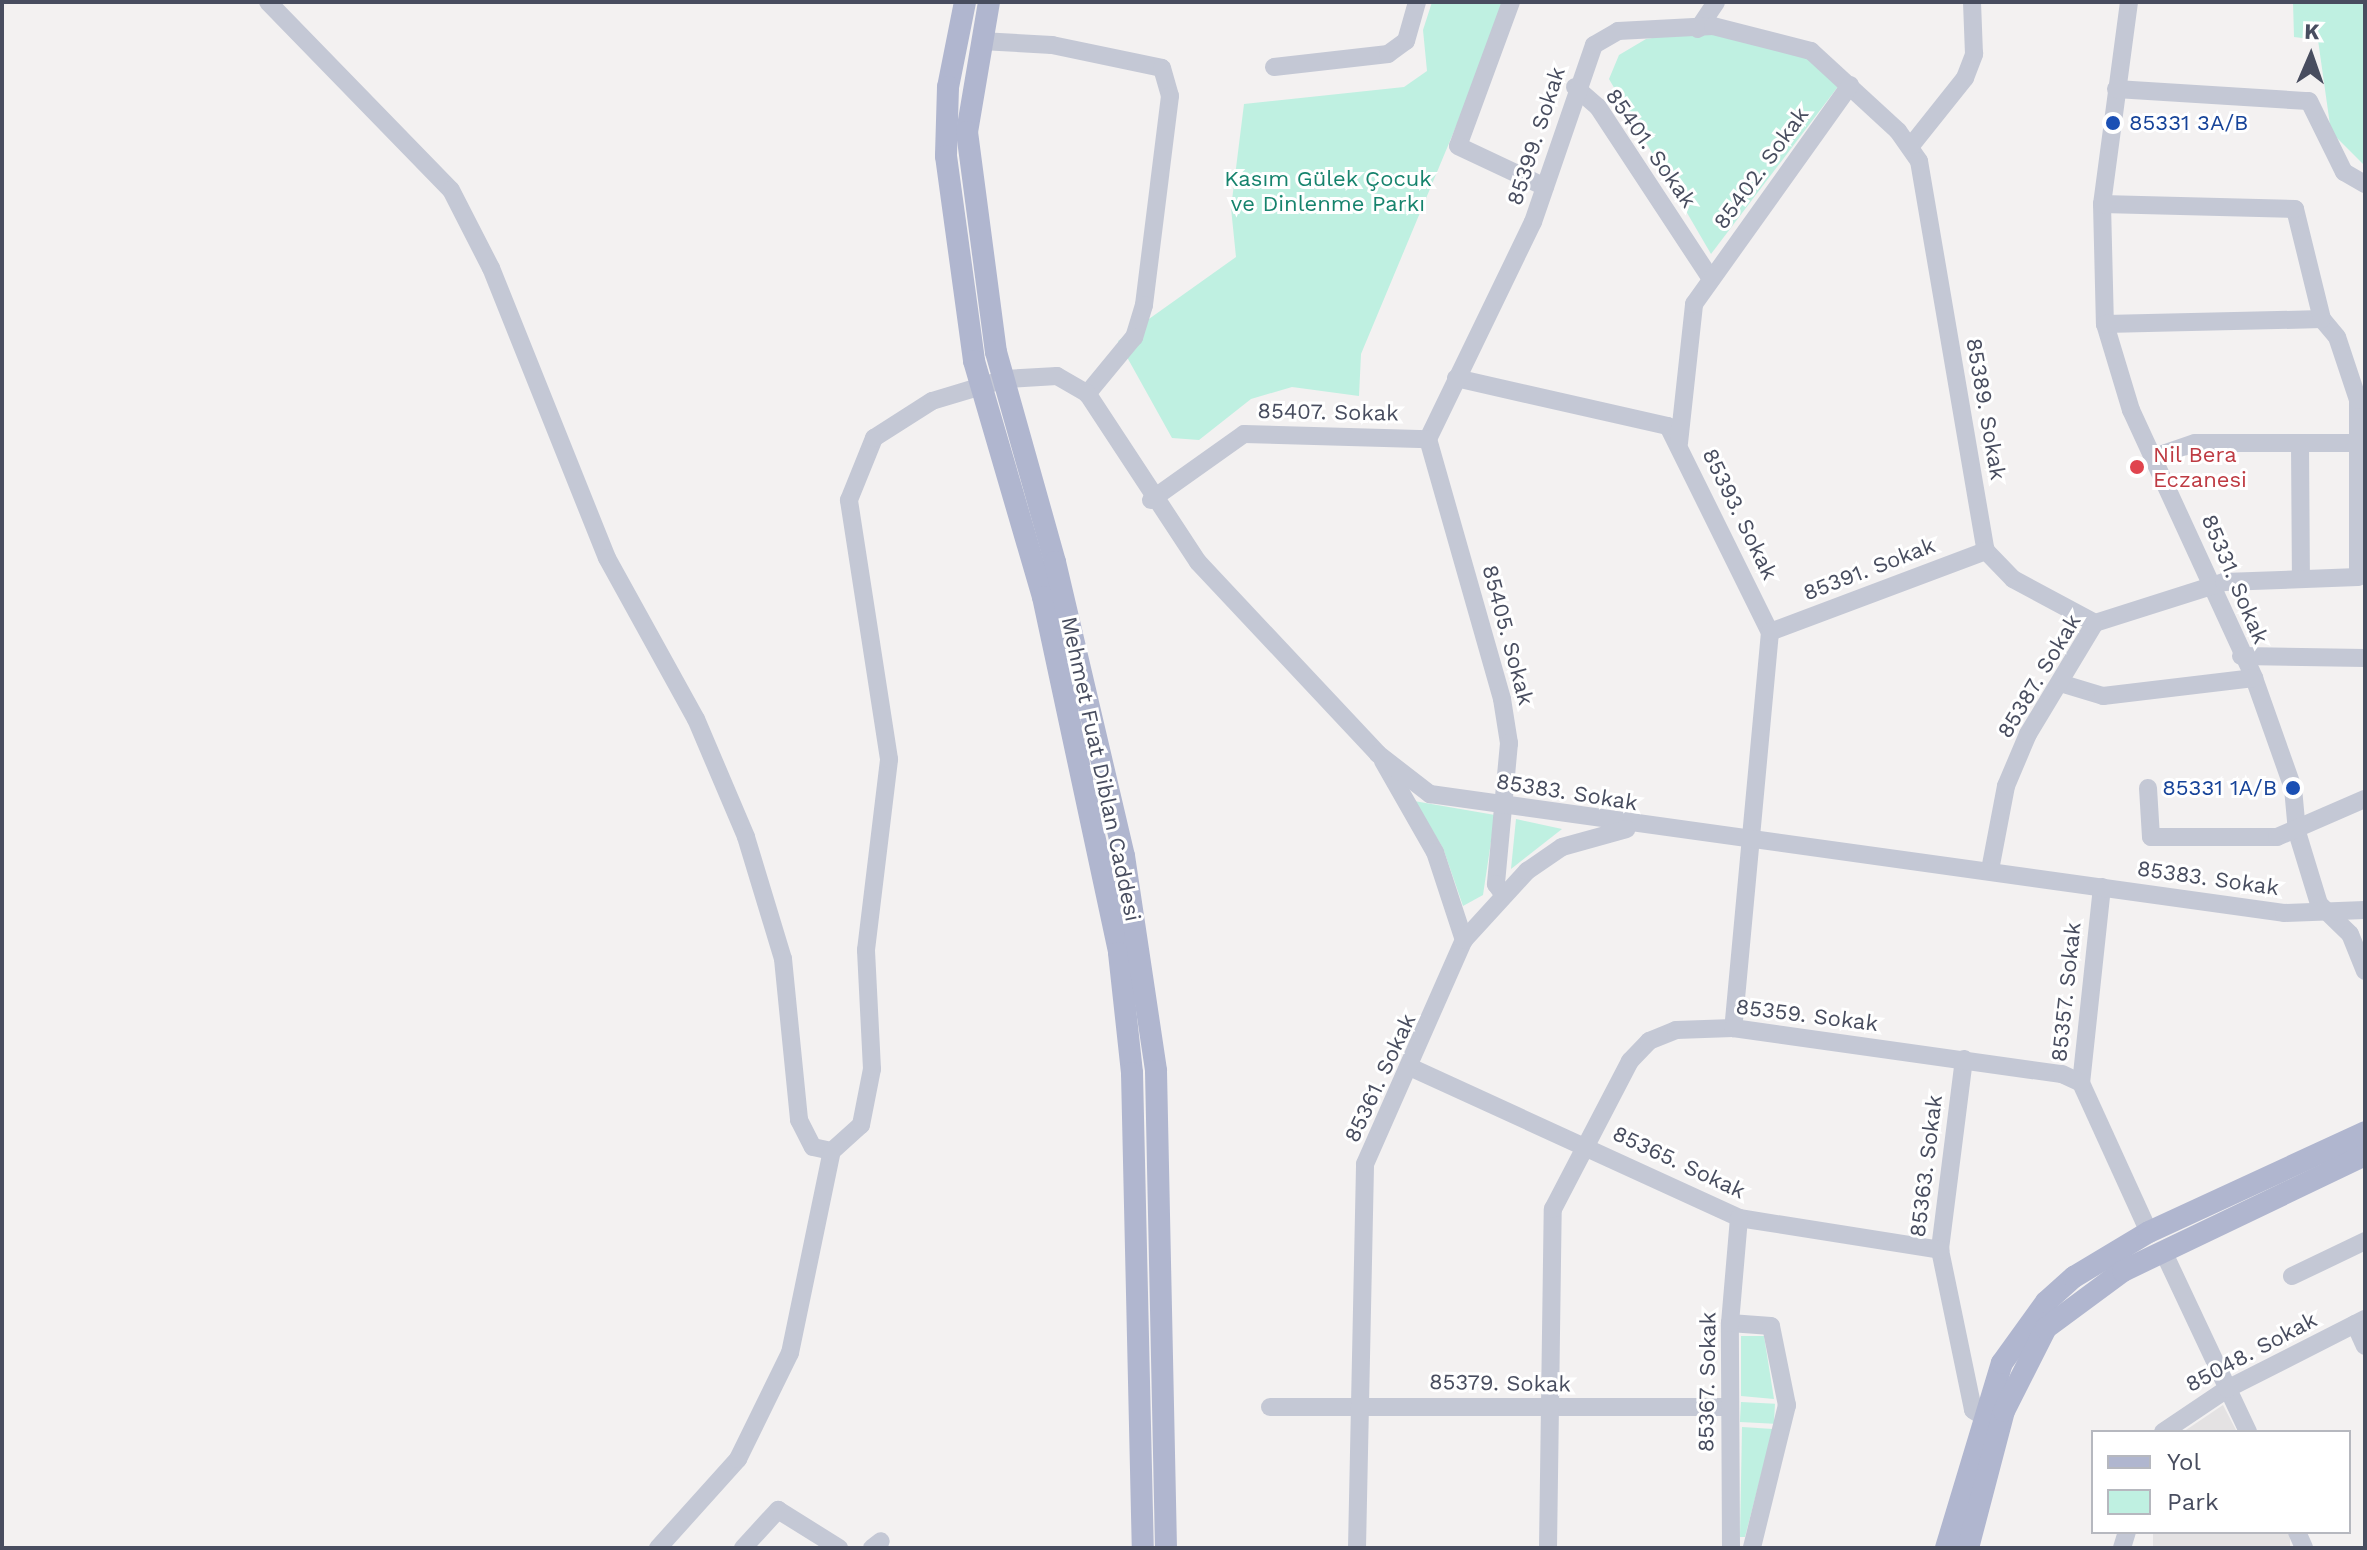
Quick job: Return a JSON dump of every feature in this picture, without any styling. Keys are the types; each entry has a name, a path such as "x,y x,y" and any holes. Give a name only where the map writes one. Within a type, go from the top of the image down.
{"main road":[{"name":"Mehmet Fuat Diblan Caddesi","path":"965,2 948,87 946,156 981,385 1043,597 1119,953 1132,1073 1143,1548"},
{"name":"Mehmet Fuat Diblan Caddesi","path":"989,2 981,41 969,162 1005,379 1055,562 1140,949 1156,1071 1166,1548"},
{"path":"1946,1548 1981,1415 2023,1326 2074,1277 2149,1232 2365,1132"},
{"path":"1968,1548 2021,1366 2046,1328 2084,1294 2163,1251 2365,1155"}],"street":[{"path":"268,2 451,190 491,268 607,558 696,719 746,837 783,959 799,1120 813,1147 832,1151"},
{"path":"1274,67 1388,54 1406,41 1417,2"},
{"path":"1511,2 1458,146 1545,187"},
{"path":"1698,29 1716,2"},
{"path":"1910,147 1965,78 1974,54 1972,2"},
{"name":"85331. Sokak","path":"2129,2 2102,204 2105,324 2154,457 2241,656 2254,678 2293,788 2297,832 2319,904 2350,934 2365,971"},
{"name":"85399. Sokak","path":"1428,439 1545,187 1575,87 1594,45 1618,31 1713,26 1811,51 1850,85 1910,147"},
{"path":"658,1548 738,1459 790,1353 832,1151 861,1125 872,1069 866,950 889,759 849,500 859,463 884,430 932,401 981,385 1005,379 1057,376 1087,394 1134,337 1144,305 1170,96 1162,68 1052,45 981,41"},
{"name":"85402. Sokak","path":"1679,443 1694,304 1850,85"},
{"name":"85401. Sokak","path":"1575,87 1598,107 1711,279"},
{"path":"2116,89 2309,101 2344,172 2365,184"},
{"name":"85389. Sokak","path":"1910,147 1919,161 1986,551"},
{"path":"2102,204 2295,209 2322,319 2337,337 2358,400 2361,444 2195,443 2154,457"},
{"path":"2105,324 2322,319"},
{"name":"85393. Sokak","path":"1456,378 1668,426 1770,632"},
{"name":"85383. Sokak","path":"1087,394 1151,500 1198,562 1378,754 1430,794 1633,827 1747,839 2332,916 2365,910"},
{"name":"85407. Sokak","path":"1151,500 1244,434 1428,439"},
{"name":"85405. Sokak","path":"1428,439 1502,699 1504,806 1496,884 1503,894"},
{"path":"2300,444 2301,577"},
{"name":"85387. Sokak","path":"1990,870 2006,786 2095,623 2212,585 2301,577 2358,577 2361,444"},
{"path":"1986,551 2013,579 2095,623"},
{"name":"85391. Sokak","path":"1770,632 1986,551"},
{"path":"1733,1028 1747,839 1770,632"},
{"path":"2241,656 2365,658"},
{"path":"2060,683 2103,696 2254,678"},
{"path":"1378,754 1435,852 1464,940"},
{"path":"2148,788 2151,837 2297,832 2365,799"},
{"name":"85361. Sokak","path":"1357,1548 1357,1405 1365,1164 1412,1068 1464,940 1503,894 1562,847 1633,827"},
{"name":"85357. Sokak","path":"2102,887 2081,1083 2149,1232"},
{"name":"85359. Sokak","path":"1548,1548 1553,1209 1630,1061 1649,1041 1676,1030 1733,1028 1964,1059 2081,1083"},
{"name":"85363. Sokak","path":"1964,1059 1940,1250 1973,1410 1981,1415"},
{"name":"85365. Sokak","path":"1412,1068 1739,1218 1940,1250"},
{"name":"85367. Sokak","path":"1731,1548 1730,1323 1739,1218"},
{"path":"2292,1276 2365,1241"},
{"path":"2163,1251 2247,1430"},
{"path":"2360,1322 2365,1346"},
{"name":"85048. Sokak","path":"2166,1430 2227,1389 2360,1322"},
{"path":"1730,1323 1771,1326 1787,1405 1752,1548"},
{"name":"85379. Sokak","path":"1270,1407 1729,1407"},
{"path":"743,1548 778,1510 839,1548"}],"shaded area":[{"path":"2223,1405 2236,1430 2186,1430"},
{"path":"2153,1534 2290,1534 2290,1548 2153,1548"}],"green space":[{"name":"Kasım Gülek Çocuk ve Dinlenme Parkı","path":"1432,2 1508,2 1361,354 1359,396 1292,387 1251,399 1199,440 1172,438 1118,341 1236,257 1231,208 1244,104 1404,87 1427,71 1423,30"},
{"path":"2293,2 2365,2 2365,166 2331,132 2318,40 2294,37"},
{"path":"1697,31 1811,56 1840,84 1711,254 1609,79 1619,55 1646,39"},
{"path":"1414,801 1495,815 1483,895 1463,906 1443,848"},
{"path":"1516,819 1562,829 1511,869"},
{"path":"1741,1336 1764,1336 1774,1399 1741,1396"},
{"path":"1741,1402 1775,1404 1774,1424 1740,1422"},
{"path":"1742,1427 1773,1429 1745,1537 1740,1537"}],"place":[{"name":"85331 3A/B","path":"2113,123"},
{"name":"Nil Bera Eczanesi","path":"2137,467"},
{"name":"85331 1A/B","path":"2293,788"}]}
